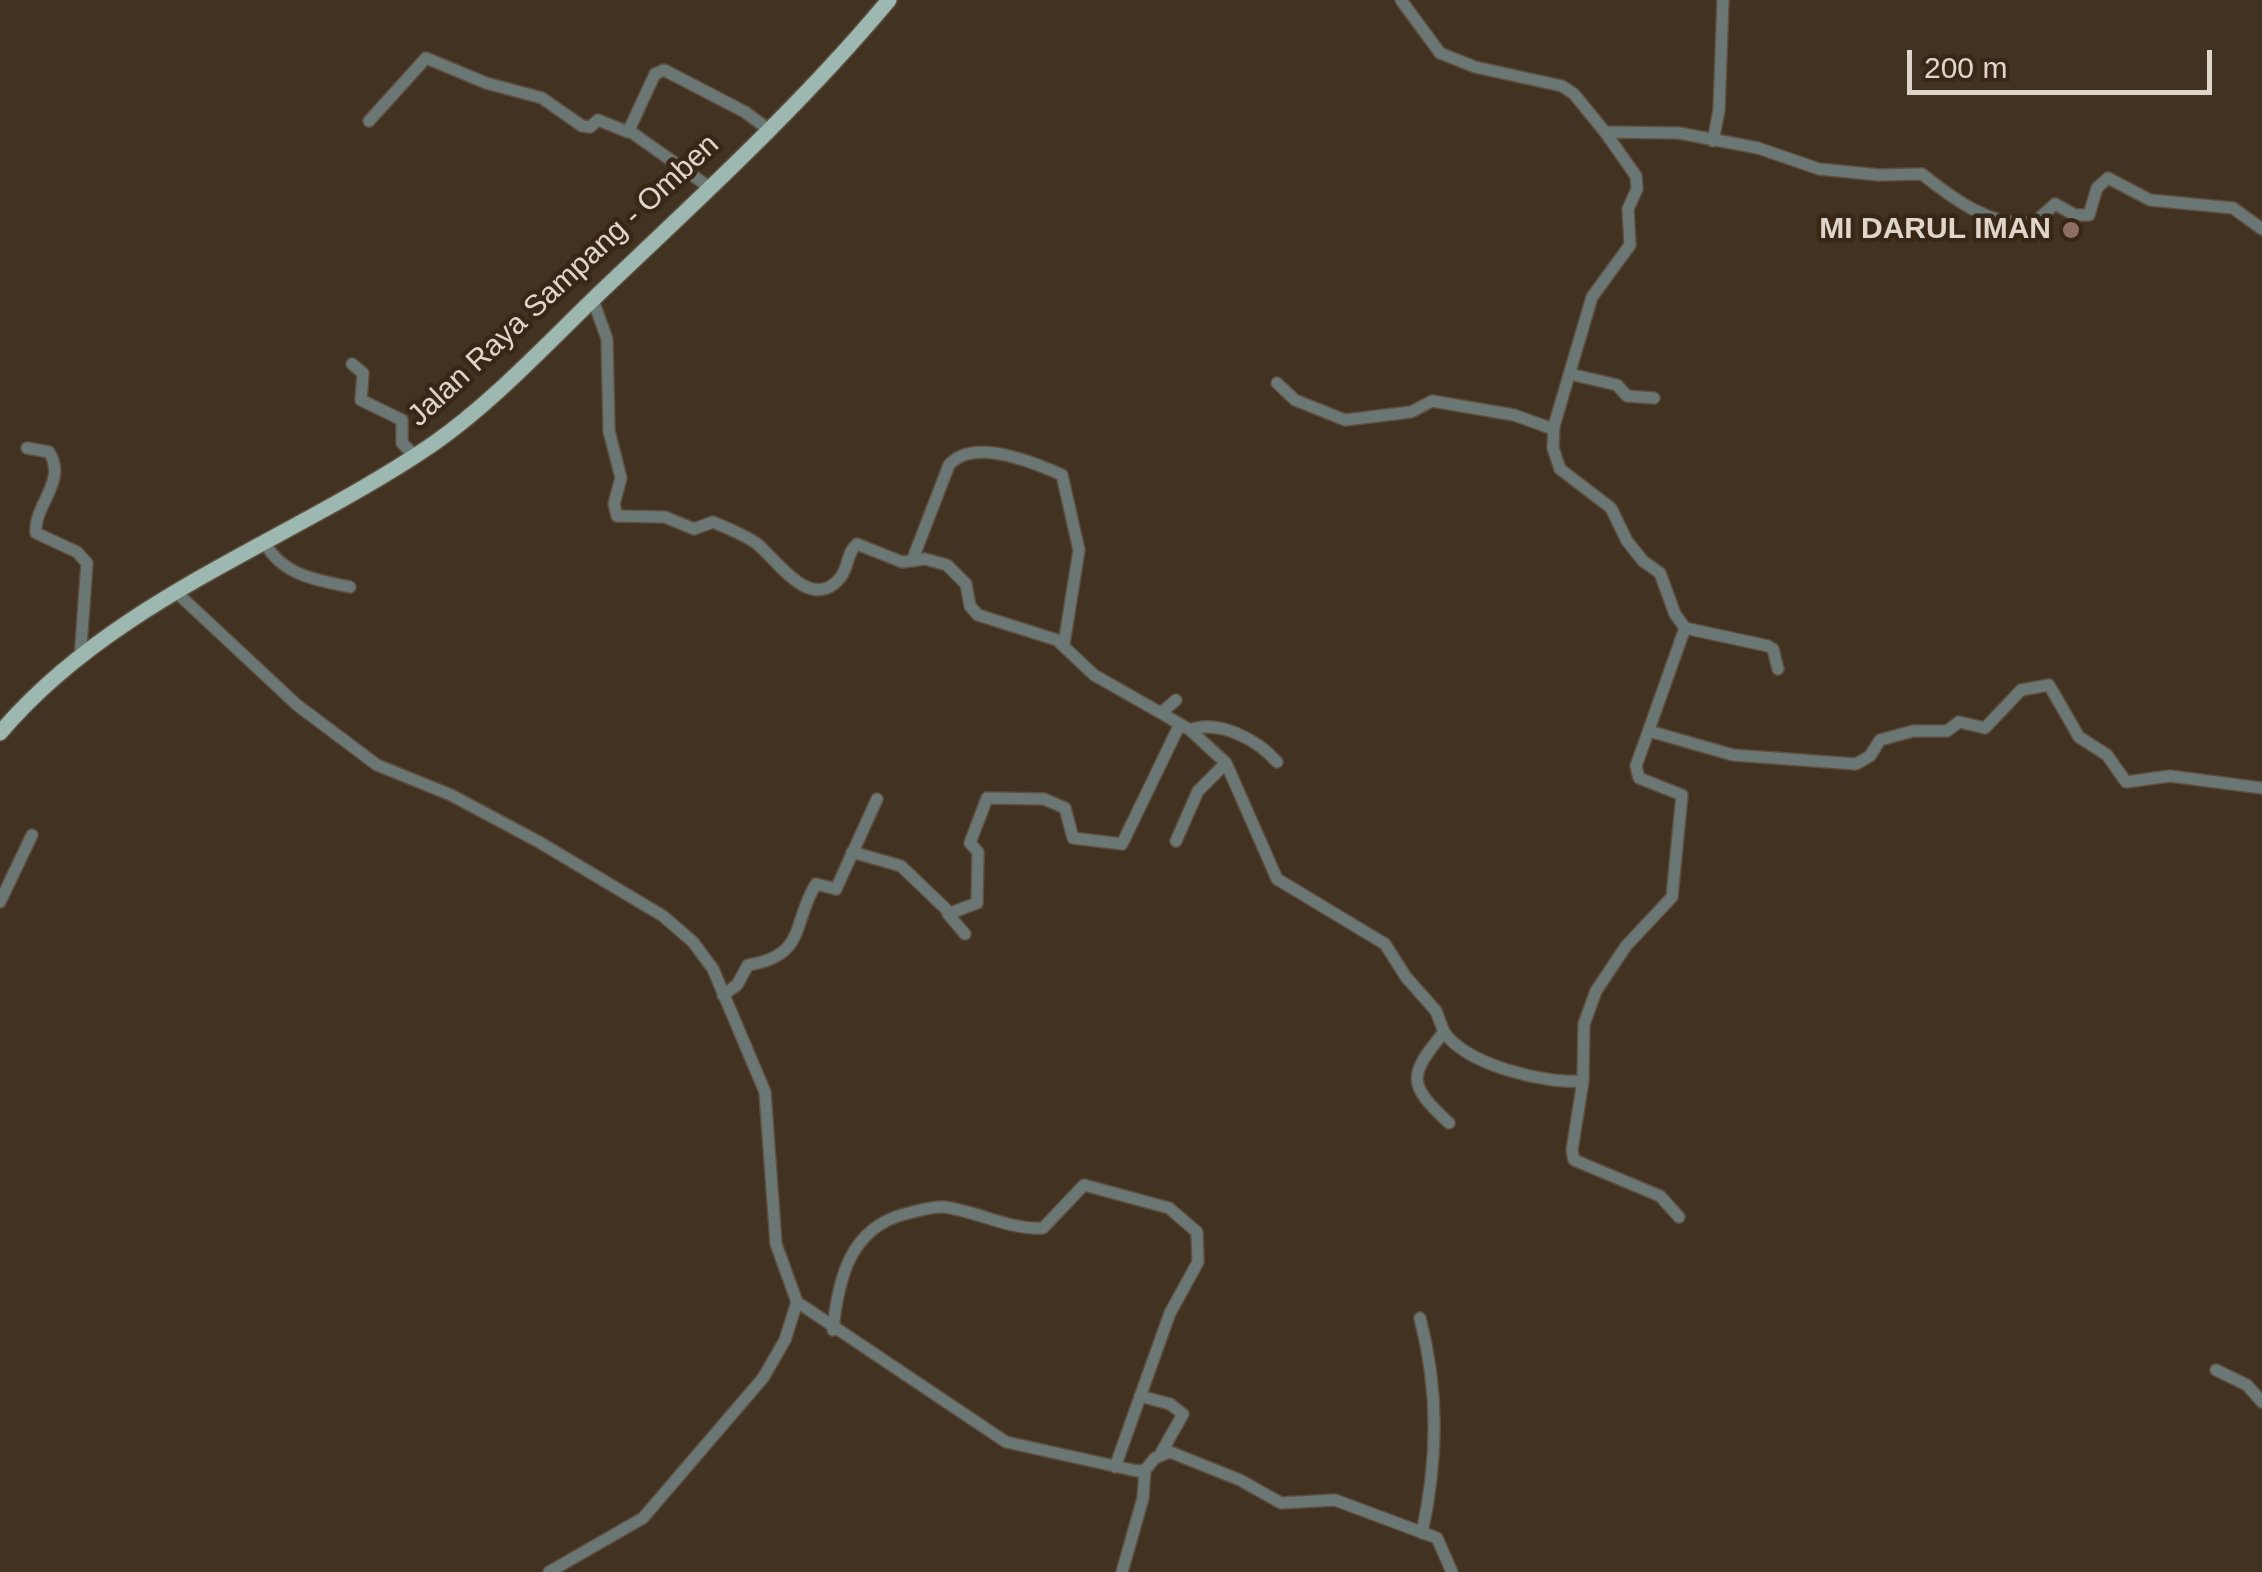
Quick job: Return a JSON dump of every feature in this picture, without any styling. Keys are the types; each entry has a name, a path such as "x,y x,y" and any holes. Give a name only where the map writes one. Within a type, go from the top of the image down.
{"main road":[{"name":"Jalan Raya Sampang - Omben","path":"2,725 80,659 176,592 414,456 460,424 768,130 889,0"}],"street":[{"path":"1400,0 1440,53 1475,66 1562,86 1574,94 1636,176 1637,189 1628,210 1630,245 1592,297 1553,429 1553,448 1560,469 1611,508 1627,541 1668,583 1675,614 1686,628 1768,646 1773,649 1778,669"},
{"path":"1713,141 1719,110 1724,0"},
{"path":"369,120 426,58 486,83 542,98 582,126 590,127 598,120 631,132 709,187"},
{"path":"631,132 660,70 726,102 768,130"},
{"path":"1605,132 1653,130 1758,148 1819,169 1879,176 1922,174 1954,200 2015,223 2035,222 2055,204 2076,215 2089,216 2097,188 2108,178 2150,200 2226,206 2262,229"},
{"path":"593,300 606,339 609,431 620,478 614,504 617,516 665,517 694,528 713,522 755,542 782,572 812,588 830,585 842,577 857,544 902,562 930,560 955,571 978,615 1064,644 1094,675 1185,727 1226,764 1278,879 1385,944 1406,977 1436,1011 1444,1032 1463,1053 1493,1066 1583,1081"},
{"path":"352,364 363,373 361,400 400,417 402,442 414,456"},
{"path":"1570,374 1617,385 1627,396 1654,398"},
{"path":"1278,383 1296,400 1346,420 1411,412 1432,401 1514,415 1553,429"},
{"path":"26,448 48,452 53,458 51,494 35,523 36,533 77,552 87,563 80,659"},
{"path":"912,561 949,465 960,454 980,452 1062,475 1079,550 1064,644"},
{"path":"265,543 276,562 319,582 350,587"},
{"path":"176,592 297,705 376,765 477,808 662,916 708,960 765,1092 776,1244 797,1302 1006,1442 1114,1467 1145,1470"},
{"path":"1679,1217 1660,1196 1574,1160 1572,1150 1583,1081 1584,1024 1596,991 1626,946 1674,890 1683,798 1681,792 1637,775 1673,654 1686,628"},
{"path":"1649,731 1733,755 1856,764 1864,762 1880,740 1912,731 1947,731 1960,722 1986,728 2021,690 2049,685 2079,737 2107,755 2126,782 2170,776 2262,788"},
{"path":"1161,713 1176,700"},
{"path":"1185,727 1206,725 1226,730 1258,744 1278,762"},
{"path":"949,912 976,905 978,852 970,843 987,798 1044,800 1065,808 1073,838 1122,844 1185,727"},
{"path":"1176,841 1198,791 1226,764"},
{"path":"723,995 736,985 748,965 768,964 778,956 802,924 814,886 821,882 836,889 876,799"},
{"path":"0,902 32,836"},
{"path":"852,852 906,869 965,934"},
{"path":"1444,1032 1420,1063 1415,1084 1421,1096 1449,1123"},
{"path":"834,1330 834,1308 847,1264 862,1237 878,1223 943,1207 1043,1228 1080,1187 1111,1189 1169,1208 1191,1223 1200,1249 1190,1282 1170,1312 1114,1467"},
{"path":"549,1572 643,1518 763,1378 785,1340 797,1302"},
{"path":"1420,1318 1434,1383 1435,1417 1434,1469 1422,1534"},
{"path":"2216,1370 2248,1385 2262,1402"},
{"path":"1122,1572 1145,1470 1161,1454 1183,1414 1170,1404 1140,1396"},
{"path":"1161,1454 1184,1456 1282,1503 1334,1500 1422,1534 1441,1542 1452,1572"}],"place":[{"name":"MI DARUL IMAN","path":"2071,230"}]}
